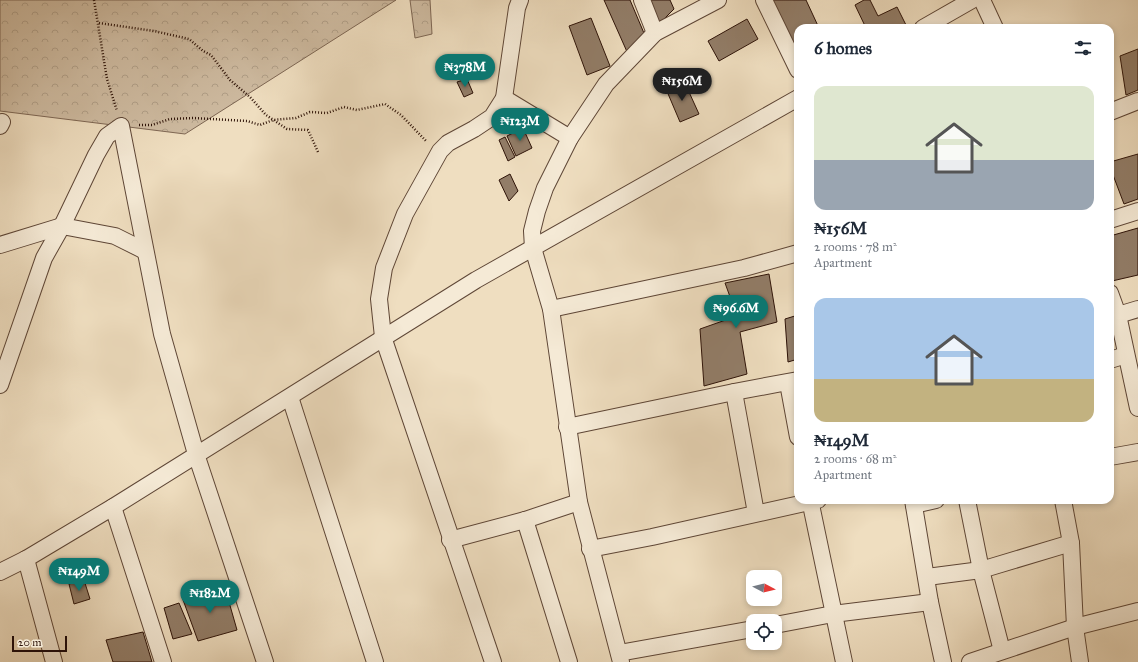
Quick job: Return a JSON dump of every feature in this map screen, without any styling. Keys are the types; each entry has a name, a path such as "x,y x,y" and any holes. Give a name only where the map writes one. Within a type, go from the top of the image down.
{"street":[{"path":"493,662 450,540 383,337 379,299 384,268 405,214 438,154 448,143 492,117 504,98 516,8 520,0"},
{"path":"642,0 655,33"},
{"path":"718,0 655,33 606,84 570,138 545,188 536,211 532,231 532,248 551,309 579,502 590,549 620,658 746,631"},
{"path":"764,0 794,62"},
{"path":"930,24 972,0"},
{"path":"982,0 993,24"},
{"path":"504,98 570,138"},
{"path":"0,572 26,559 113,507 476,280 794,100"},
{"path":"1114,110 1138,101"},
{"path":"0,385 44,258 62,226 96,155 107,136 121,126 162,334 196,454 265,662"},
{"path":"1114,219 1138,211"},
{"path":"0,245 62,226 115,236 145,251"},
{"path":"551,309 744,268 794,254"},
{"path":"1114,304 1118,315 1138,405"},
{"path":"1118,315 1138,309"},
{"path":"1114,359 1126,355"},
{"path":"567,426 734,392 793,382 794,393"},
{"path":"734,392 756,513"},
{"path":"290,397 375,662"},
{"path":"1114,456 1138,452"},
{"path":"450,540 525,520 579,502"},
{"path":"590,549 652,537 799,504"},
{"path":"814,504 833,614 844,662"},
{"path":"913,504 927,577 930,602 943,662"},
{"path":"968,504 981,570 1002,651"},
{"path":"1064,504 1071,543 1075,627 1080,662"},
{"path":"113,507 163,662"},
{"path":"525,520 570,662"},
{"path":"927,577 981,570 1071,543"},
{"path":"26,559 54,662"},
{"path":"782,624 833,614 930,602"},
{"path":"970,662 1075,627 1138,611"}],"path":[{"path":"94,0 107,79 121,126 152,125 170,119 193,118 247,121 260,125 273,120 296,118 310,112 327,113 344,107 357,110 385,104 401,115 438,154"},
{"path":"99,23 154,31 189,39 203,52 211,55 230,80 250,97 266,116 287,130 308,130 318,152"}],"green space":[{"path":"0,0 396,0 185,134 0,111"},
{"path":"410,0 430,0 432,34 415,38"}],"building":[{"path":"604,0 630,0 649,45 628,54"},
{"path":"649,0 670,0 674,9 659,24"},
{"path":"771,0 806,0 817,24 794,24 794,49"},
{"path":"864,0 870,0 878,16 897,7 906,24 864,24 855,5"},
{"path":"591,18 610,66 587,75 569,26"},
{"path":"747,19 758,39 719,61 708,41"},
{"path":"1138,49 1138,90 1126,95 1120,56"},
{"path":"467,79 473,93 464,97 457,82"},
{"path":"684,81 699,114 680,122 666,89"},
{"path":"523,128 532,148 516,156 507,136"},
{"path":"505,137 515,157 508,161 499,140"},
{"path":"1138,154 1138,199 1124,204 1114,178 1114,161"},
{"path":"510,174 518,191 509,201 499,180"},
{"path":"1138,228 1138,275 1114,281 1114,235"},
{"path":"769,274 777,322 740,332 747,374 704,386 700,329 737,316 725,283"},
{"path":"794,316 794,360 788,362 785,319"},
{"path":"84,580 90,599 74,604 69,584"},
{"path":"225,588 237,630 198,641 182,597"},
{"path":"179,603 192,634 173,639 164,608"},
{"path":"143,632 152,662 113,662 106,640"}]}
